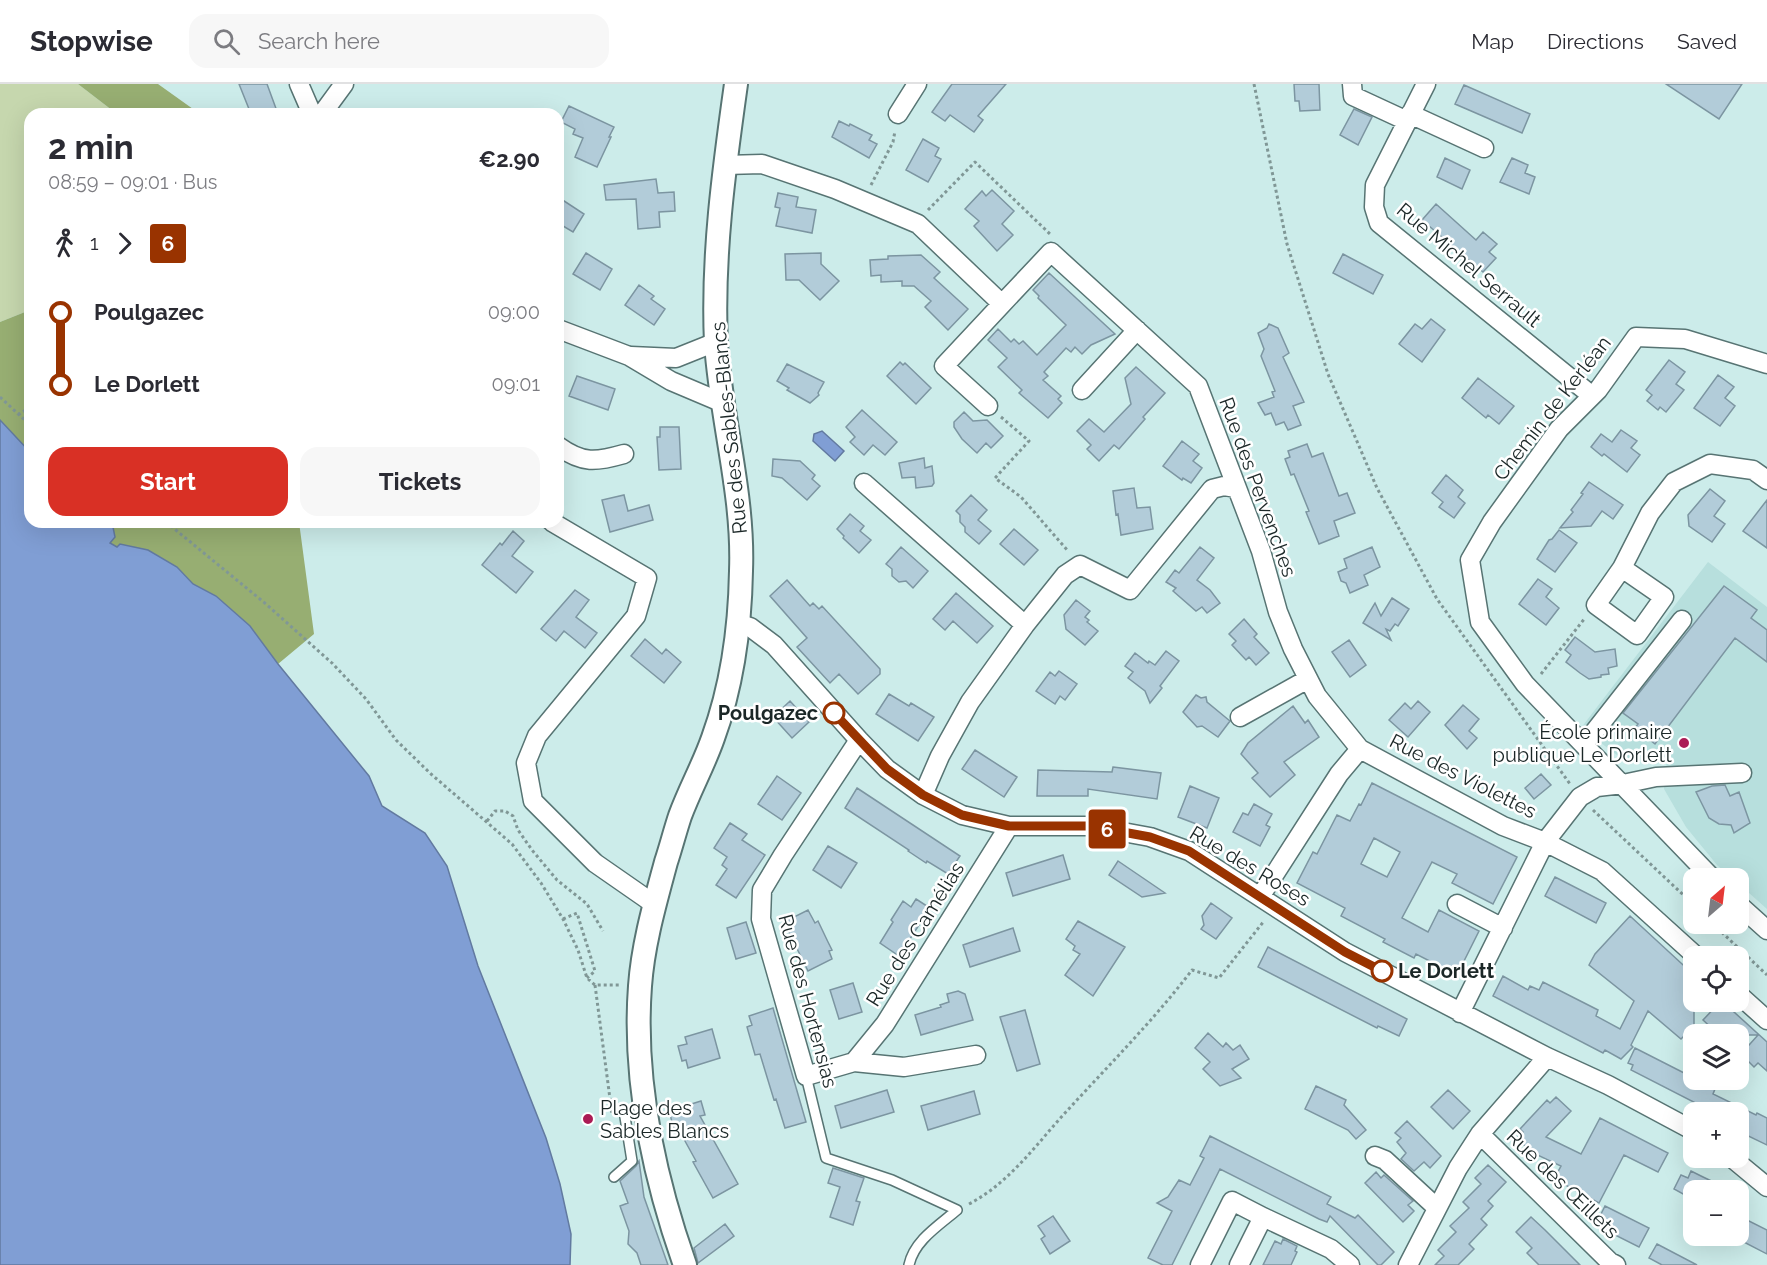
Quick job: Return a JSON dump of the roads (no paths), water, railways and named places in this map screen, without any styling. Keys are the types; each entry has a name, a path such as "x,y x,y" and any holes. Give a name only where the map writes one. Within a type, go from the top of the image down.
{"street":[{"path":"299,84 309,108"},
{"path":"326,108 344,84"},
{"name":"Rue des Sables-Blancs","path":"686,1265 666,1209 652,1146 639,1041 640,986 654,904 680,816 713,737 730,677 737,623 741,571 740,509 716,342 717,252 725,165 736,84"},
{"path":"898,114 917,84"},
{"path":"1352,84 1353,96 1484,148"},
{"name":"Rue Michel Serrault","path":"1426,84 1375,185 1374,207 1379,223 1592,395"},
{"path":"725,165 762,164 835,189 918,224 1002,304 944,366 988,406"},
{"name":"Rue des Pervenches","path":"1002,304 1051,252 1198,386 1261,551 1278,612 1317,696 1360,749"},
{"path":"1082,390 1137,330"},
{"path":"564,335 629,356 671,381 723,403"},
{"name":"Chemin de Kerléan","path":"1623,784 1529,688 1480,622 1470,560 1492,522 1559,429 1598,390 1636,337 1685,339 1767,364"},
{"path":"629,356 676,358 716,342"},
{"path":"564,450 597,462 624,454"},
{"path":"1622,568 1664,597 1637,635 1596,605 1622,568 1650,513 1674,482 1710,464 1753,470 1767,480"},
{"path":"864,483 1025,625"},
{"path":"923,795 940,756 970,702 1025,625 1065,575 1080,565 1130,590 1212,489 1224,486 1236,488"},
{"path":"562,528 647,578 636,616 537,736 526,763 533,801 595,863 654,904"},
{"path":"1591,736 1682,620"},
{"name":"Rue des Roses","path":"737,623 750,627 774,645 887,769 923,795 962,815 1009,826 1090,826 1150,837 1189,851 1345,952 1460,1013 1683,1124"},
{"path":"1240,717 1308,678"},
{"name":"Rue des Hortensias","path":"806,1076 760,919 762,890 859,740"},
{"name":"Rue des Violettes","path":"1260,897 1339,774 1360,749 1503,826 1545,842 1602,871 1685,946"},
{"path":"1460,1013 1545,842 1580,798 1597,787 1656,777 1742,773"},
{"path":"1623,784 1703,868"},
{"name":"Rue des Camélias","path":"854,1062 885,1024 1009,826"},
{"path":"1457,904 1503,928"},
{"path":"1749,914 1767,930"},
{"path":"1749,1004 1767,1020"},
{"path":"806,1076 854,1062 904,1067 976,1055"},
{"path":"1408,1265 1458,1168 1480,1134 1547,1057"},
{"name":"Rue des Œillets","path":"1480,1134 1610,1262 1616,1265"},
{"path":"1376,1156 1385,1160 1437,1208"},
{"path":"1744,1168 1767,1188"},
{"path":"1200,1265 1232,1201 1331,1249 1350,1265"},
{"path":"1239,1265 1263,1217"}],"lane":[{"name":"Rue des Hortensias","path":"806,1076 826,1158 892,1180 957,1210 928,1234 912,1252 909,1265"},
{"path":"614,1177 632,1161 625,1118"}],"water":[{"path":"0,420 24,446 24,528 113,528 115,537 110,543 117,547 120,544 148,550 177,567 193,584 216,596 250,626 369,776 382,806 425,833 447,866 478,966 546,1138 560,1184 571,1234 570,1265 0,1265"},
{"path":"822,431 844,451 835,461 813,441 814,434"}],"place":[{"name":"Poulgazec","path":"834,713"},
{"name":"École primaire publique Le Dorlett","path":"1684,743"},
{"name":"Le Dorlett","path":"1382,971"},
{"name":"Plage des Sables Blancs","path":"588,1119"}]}
